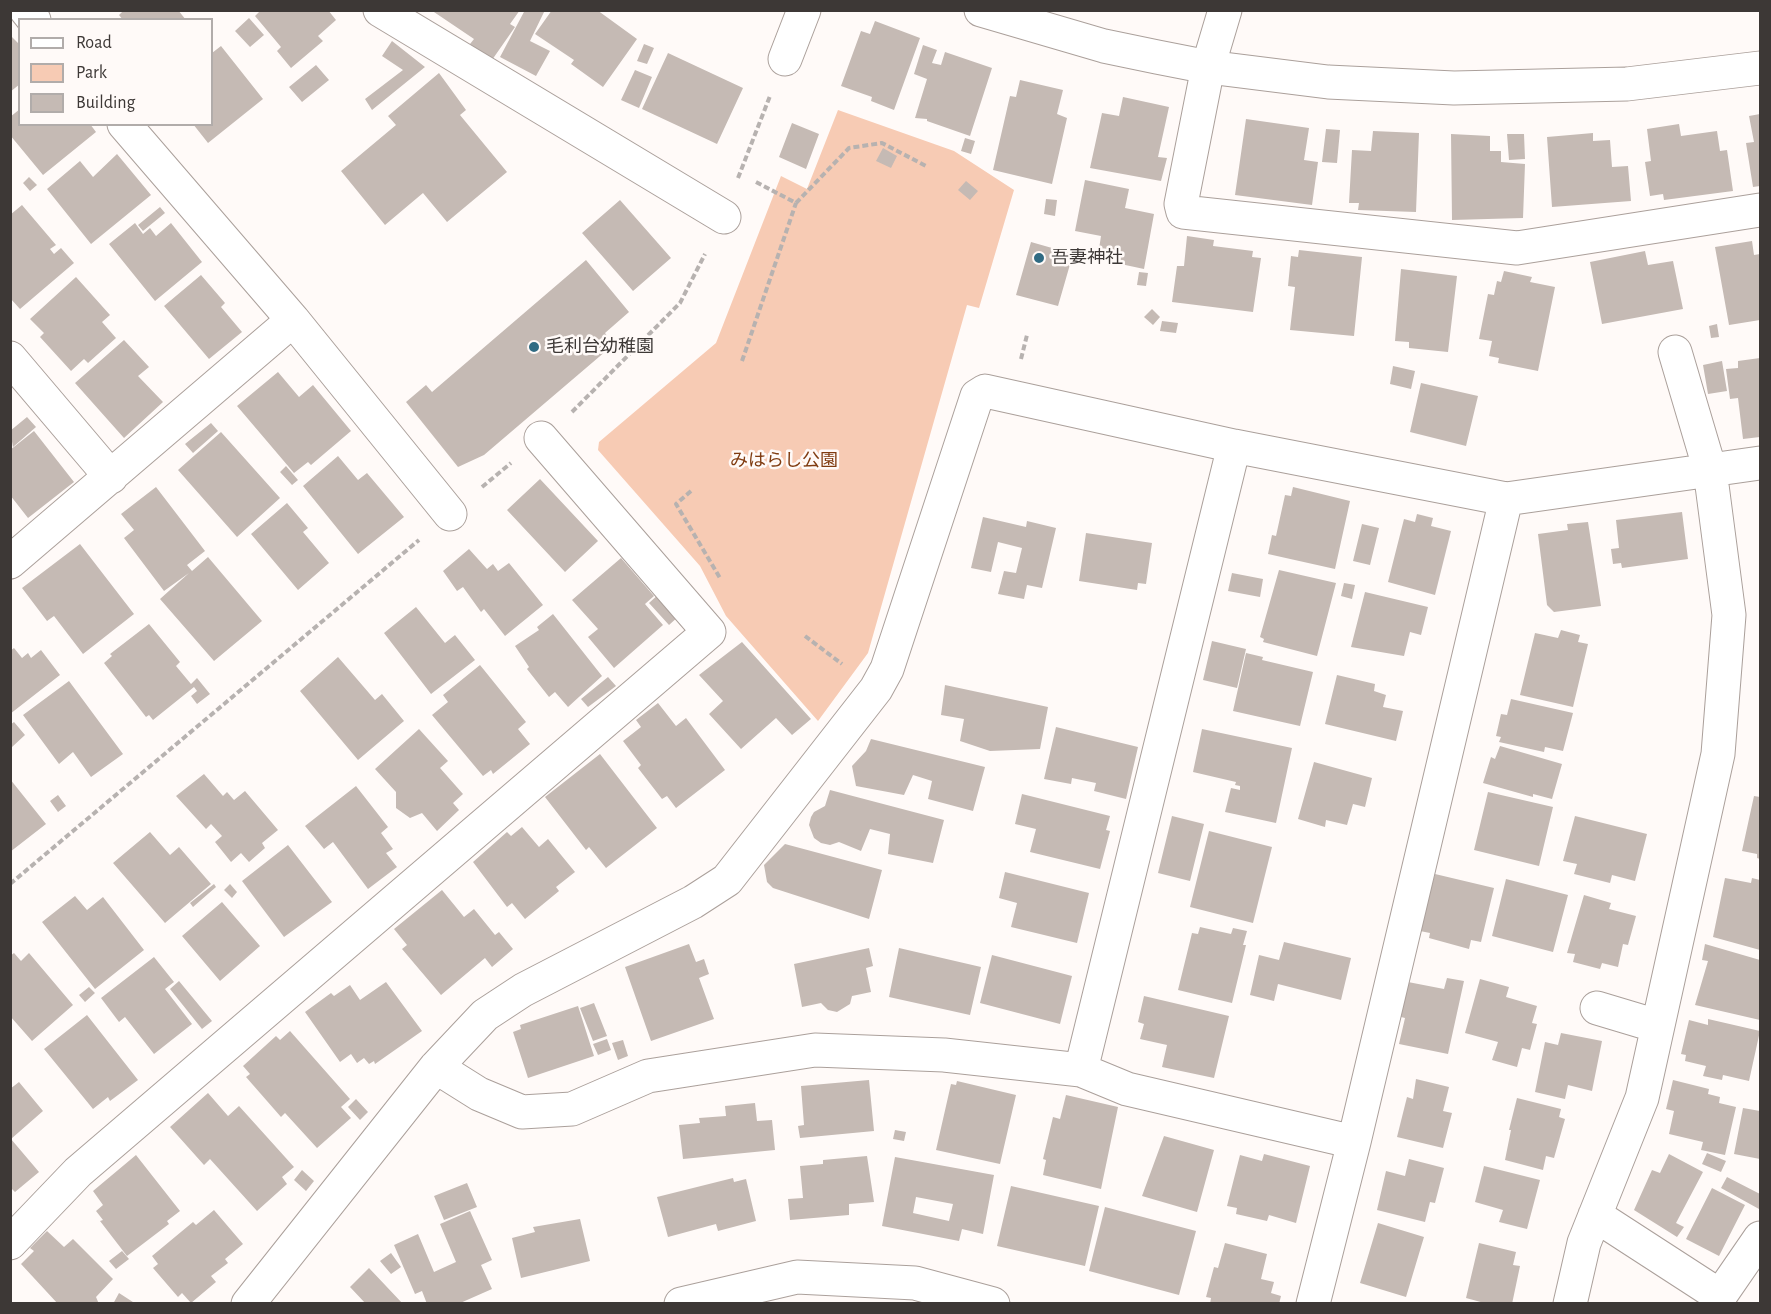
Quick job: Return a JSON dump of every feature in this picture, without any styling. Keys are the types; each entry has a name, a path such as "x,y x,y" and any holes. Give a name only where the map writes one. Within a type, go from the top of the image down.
{"street":[{"path":"380,10 724,217"},
{"path":"785,59 804,10"},
{"path":"981,10 1104,46 1208,67 1328,82 1454,88 1628,84 1761,68"},
{"path":"1226,10 1208,67 1181,204 1183,212 1517,248 1761,210"},
{"path":"126,126 293,320 450,514"},
{"path":"10,562 293,320"},
{"path":"1570,1304 1584,1243 1642,1098 1718,754 1729,615 1710,470 1675,352"},
{"path":"10,358 111,477"},
{"path":"248,1304 436,1067 485,1015 523,990 693,902 727,880 876,689 887,669 977,396 985,391 1234,446 1506,500 1761,463"},
{"path":"10,1243 78,1172 709,632 541,438"},
{"path":"1081,1070 1234,446"},
{"path":"1313,1304 1354,1142 1506,500"},
{"path":"1597,1008 1658,1026"},
{"path":"436,1067 479,1094 522,1113 572,1109 648,1076 815,1050 944,1055 1081,1070 1127,1089 1354,1142"},
{"path":"1595,1215 1720,1296 1761,1238"},
{"path":"681,1304 797,1277 915,1283 993,1304"}],"path":[{"path":"742,361 796,203 849,148 882,143 926,166"},
{"path":"756,182 796,203"}],"green space":[{"name":"みはらし公園","path":"838,110 954,151 1014,190 979,308 967,305 868,653 818,721 726,616 700,566 598,450 599,442 716,343 781,176 807,189"}],"building":[{"path":"124,10 178,10 184,18 121,18 119,15"},
{"path":"261,10 328,10 336,20 318,36 323,41 291,68 277,51 281,47 255,16"},
{"path":"431,10 520,10 510,24 515,27 492,60 470,44 474,39"},
{"path":"525,10 545,10 530,41 550,51 536,76 500,57"},
{"path":"552,10 597,10 637,39 603,87 571,64 574,60 535,34"},
{"path":"249,18 264,35 250,47 235,31"},
{"path":"875,21 920,38 894,110 871,101 872,97 841,86 861,31 870,34"},
{"path":"10,35 18,43 18,86 10,92"},
{"path":"392,41 425,67 372,110 365,99 403,70 382,56"},
{"path":"644,44 654,48 647,64 637,61"},
{"path":"923,45 937,50 932,63 941,65 945,52 992,68 970,136 927,121 927,119 915,118 927,79 914,74"},
{"path":"221,46 263,99 208,143 195,126 213,126 213,52"},
{"path":"668,53 743,88 717,144 642,109"},
{"path":"316,65 329,80 302,102 289,87"},
{"path":"635,70 652,77 639,108 621,100"},
{"path":"439,73 466,110 460,115 507,172 447,222 423,193 385,225 341,171 396,125 388,116"},
{"path":"1020,80 1063,90 1057,114 1067,118 1052,184 993,170 1010,96 1016,97"},
{"path":"1123,97 1169,107 1158,157 1167,158 1161,181 1090,168 1102,113 1119,116"},
{"path":"18,111 18,126 92,126 96,132 43,175 10,135 10,117"},
{"path":"1760,114 1760,186 1753,187 1746,143 1754,142 1749,116"},
{"path":"1246,119 1309,128 1304,160 1318,162 1312,205 1235,195"},
{"path":"792,123 819,134 806,169 779,157"},
{"path":"1679,124 1681,136 1717,131 1720,151 1727,150 1733,191 1664,200 1663,194 1650,196 1645,162 1651,161 1647,129"},
{"path":"1326,129 1340,130 1337,163 1322,162"},
{"path":"1373,131 1419,133 1416,212 1358,210 1359,203 1349,203 1352,150 1371,151"},
{"path":"1593,133 1593,141 1610,140 1612,167 1628,166 1631,201 1552,207 1547,137"},
{"path":"1451,134 1490,136 1490,151 1501,151 1501,162 1525,164 1523,218 1452,220"},
{"path":"1507,134 1524,134 1525,159 1509,160"},
{"path":"965,138 975,141 971,154 961,151"},
{"path":"883,148 897,156 891,168 876,161"},
{"path":"117,154 151,195 91,244 47,189 80,161 93,177"},
{"path":"29,177 37,185 30,191 23,183"},
{"path":"1085,180 1129,189 1125,208 1154,214 1144,269 1116,263 1118,252 1099,249 1101,236 1075,231"},
{"path":"966,181 978,191 970,200 958,190"},
{"path":"1046,199 1057,200 1055,216 1044,214"},
{"path":"620,200 671,258 633,291 582,233"},
{"path":"22,205 56,245 50,249 54,254 61,248 74,263 20,309 10,298 10,215"},
{"path":"160,207 165,213 143,231 138,225"},
{"path":"135,223 143,234 150,228 156,236 171,223 202,262 155,301 109,244"},
{"path":"1187,236 1214,240 1213,246 1253,251 1252,257 1261,258 1253,312 1172,302 1177,266 1184,266"},
{"path":"1752,241 1754,255 1760,254 1760,320 1729,325 1715,247"},
{"path":"1031,242 1073,254 1058,306 1016,295"},
{"path":"1299,250 1362,257 1354,336 1290,330 1295,287 1288,286 1291,256 1298,257"},
{"path":"1645,251 1648,265 1673,261 1683,309 1602,324 1590,262"},
{"name":"毛利台幼稚園","path":"586,260 629,312 605,333 613,345 484,455 458,467 406,402 426,385 432,392"},
{"path":"1401,269 1457,276 1448,352 1409,348 1409,342 1395,341"},
{"path":"1504,271 1532,277 1530,282 1555,287 1538,371 1498,363 1499,358 1489,356 1492,341 1479,339 1488,294 1494,295 1497,281 1501,282"},
{"path":"1139,272 1148,273 1146,286 1137,285"},
{"path":"201,275 225,303 221,307 242,332 209,359 164,306"},
{"path":"76,277 110,315 102,322 116,338 88,363 84,359 71,371 40,337 44,333 30,319"},
{"path":"1152,309 1160,317 1153,325 1144,317"},
{"path":"1162,321 1178,323 1176,333 1160,331"},
{"path":"1717,324 1719,337 1711,338 1709,326"},
{"path":"124,340 149,367 138,376 163,402 124,438 75,383"},
{"path":"1760,358 1760,437 1743,439 1738,398 1730,399 1726,369 1738,368 1738,361"},
{"path":"1722,361 1727,391 1708,394 1703,365"},
{"path":"1393,366 1415,371 1411,389 1390,384"},
{"path":"278,372 299,397 313,385 351,431 311,465 308,462 294,473 237,406"},
{"path":"1421,383 1478,396 1466,446 1410,432"},
{"path":"27,417 36,427 13,447 10,431"},
{"path":"211,423 218,431 193,453 185,444"},
{"path":"34,431 74,482 28,518 10,495 10,450"},
{"path":"221,432 280,498 237,537 178,470"},
{"path":"338,456 358,480 367,473 404,517 358,554 303,486"},
{"path":"286,466 298,480 292,485 280,472"},
{"path":"540,479 598,541 565,572 507,510"},
{"path":"156,487 205,551 187,565 192,571 208,557 262,621 214,661 160,599 189,573 164,591 124,538 134,530 121,514"},
{"path":"1293,487 1350,501 1335,569 1268,554 1272,535 1276,536 1285,495 1291,496"},
{"path":"287,503 308,528 303,532 329,563 298,590 251,534"},
{"path":"1682,512 1688,559 1622,568 1621,563 1613,564 1611,549 1619,548 1616,520"},
{"path":"1417,514 1433,518 1431,526 1451,531 1435,595 1388,582 1404,519 1415,522"},
{"path":"983,517 1026,527 1027,521 1056,528 1042,588 1027,585 1024,599 998,594 1004,571 1016,573 1022,548 998,542 991,572 971,568"},
{"path":"1588,522 1601,606 1554,612 1547,605 1538,534 1568,530 1567,524"},
{"path":"1362,524 1379,528 1370,565 1353,561"},
{"path":"1086,533 1152,543 1146,584 1138,583 1137,590 1079,581"},
{"path":"80,544 134,614 83,654 54,616 47,621 22,588"},
{"path":"469,549 487,569 493,564 498,571 509,563 543,605 505,636 484,609 481,612 463,587 457,591 443,571"},
{"path":"621,558 654,596 645,604 663,625 614,668 588,637 598,629 572,600"},
{"path":"1279,570 1336,583 1317,656 1263,642 1264,639 1260,637"},
{"path":"1232,573 1263,579 1260,597 1228,591"},
{"path":"1344,583 1355,585 1352,599 1341,596"},
{"path":"1365,592 1428,607 1421,635 1410,632 1404,656 1351,647"},
{"path":"660,593 679,616 669,625 649,603"},
{"path":"416,607 445,643 455,635 475,660 431,694 384,633"},
{"path":"553,614 602,676 568,707 555,692 549,697 527,669 529,667 515,646 539,630 537,627"},
{"path":"149,624 180,662 176,666 191,684 197,678 210,694 197,704 191,696 197,691 194,687 153,720 149,715 146,717 104,663 112,656 110,654"},
{"path":"1561,630 1580,635 1578,642 1588,644 1573,707 1520,695 1535,633 1558,638"},
{"path":"1212,641 1246,649 1237,688 1203,680"},
{"path":"742,642 811,719 792,735 776,718 741,749 709,714 723,701 699,675"},
{"path":"14,648 22,658 28,653 31,658 41,650 60,675 10,714 10,651"},
{"path":"1246,653 1263,657 1262,660 1313,672 1300,726 1233,711"},
{"path":"338,657 375,700 382,694 404,721 358,760 300,691"},
{"path":"480,665 526,722 518,729 530,744 493,774 491,770 483,776 432,715 448,702 443,695"},
{"path":"1337,675 1375,684 1374,691 1386,695 1383,707 1403,711 1396,741 1325,724"},
{"path":"608,677 616,686 588,707 581,699"},
{"path":"69,681 123,754 91,777 73,752 59,764 23,715"},
{"path":"945,685 1048,707 1040,749 990,751 960,741 964,719 941,715"},
{"path":"1511,699 1573,713 1563,751 1545,747 1544,752 1499,742 1501,737 1496,736 1501,714 1507,715"},
{"path":"658,703 676,726 686,718 725,770 676,808 667,796 662,799 638,768 641,765 623,741 641,727 636,720"},
{"path":"14,722 25,735 12,747 10,725"},
{"path":"1056,727 1138,747 1126,799 1094,791 1096,783 1072,778 1071,784 1044,779"},
{"path":"419,729 448,761 440,768 463,794 453,803 459,810 437,831 422,813 410,818 396,808 396,792 375,769"},
{"path":"1202,729 1292,748 1276,823 1225,812 1231,788 1240,790 1240,786 1235,785 1236,782 1193,772"},
{"path":"871,739 985,767 973,811 928,799 932,781 913,775 904,795 856,786 852,766 866,751"},
{"path":"1500,746 1562,764 1552,799 1533,794 1533,797 1483,783 1491,757 1495,759"},
{"path":"600,754 657,828 606,868 589,847 586,850 545,797"},
{"path":"1314,762 1372,778 1365,807 1353,804 1347,825 1326,820 1325,827 1298,819"},
{"path":"204,774 223,796 227,792 234,800 245,791 278,830 262,843 265,848 249,862 241,853 231,862 215,842 222,836 211,824 206,829 176,796"},
{"path":"10,779 46,824 10,852"},
{"path":"356,786 388,827 381,833 393,849 386,853 397,867 368,889 333,842 324,849 305,826"},
{"path":"830,790 944,820 933,863 888,854 890,834 870,829 861,851 839,842 830,845 821,843 814,838 809,825 814,812 825,806"},
{"path":"1488,792 1553,807 1539,866 1474,850"},
{"path":"1022,794 1110,816 1106,830 1110,831 1100,869 1030,852 1036,829 1015,824"},
{"path":"58,795 66,806 58,812 50,801"},
{"path":"1754,796 1760,797 1760,859 1757,858 1757,854 1742,851"},
{"path":"1172,816 1204,824 1190,881 1158,873"},
{"path":"1575,816 1647,834 1635,881 1612,875 1610,883 1574,874 1577,864 1563,861"},
{"path":"522,827 539,847 548,839 575,872 556,887 559,891 525,919 512,903 507,907 473,862 507,832 511,836"},
{"path":"1209,831 1272,847 1253,923 1190,907"},
{"path":"150,832 170,855 179,847 211,884 165,923 113,863"},
{"path":"785,844 882,870 869,919 773,888 767,882 764,865"},
{"path":"288,845 332,902 284,937 242,881"},
{"path":"1005,872 1089,893 1077,943 1011,927 1017,903 999,898"},
{"path":"1435,874 1494,888 1481,942 1471,940 1469,949 1429,938 1430,933 1420,931"},
{"path":"1725,878 1751,883 1752,878 1760,880 1760,950 1713,937"},
{"path":"1506,879 1568,895 1553,952 1492,936"},
{"path":"214,884 216,887 193,907 190,903"},
{"path":"230,884 237,892 232,898 224,890"},
{"path":"442,890 464,917 474,909 495,935 499,932 513,949 492,967 485,958 441,995 402,949 407,945 394,929"},
{"path":"1584,895 1611,903 1609,909 1636,916 1628,945 1623,944 1618,967 1602,963 1600,969 1573,962 1575,954 1567,953"},
{"path":"75,896 87,910 103,897 144,950 95,989 42,922"},
{"path":"222,902 260,946 220,981 182,936"},
{"path":"1200,927 1231,934 1233,928 1247,931 1243,945 1246,945 1232,1003 1178,990 1192,933 1198,934"},
{"path":"1284,942 1351,958 1341,1000 1278,984 1274,1001 1250,995 1259,955 1279,960"},
{"path":"689,944 696,962 704,959 709,974 699,978 714,1019 651,1041 625,967"},
{"path":"1705,944 1760,960 1760,1020 1695,1005 1708,961 1702,960"},
{"path":"869,948 873,966 866,968 871,992 852,996 850,1004 837,1012 828,1010 821,1003 802,1007 794,964"},
{"path":"899,948 981,967 970,1015 889,997"},
{"path":"14,953 21,961 29,953 73,1005 32,1041 10,1016 10,956"},
{"path":"992,955 1072,976 1060,1024 980,1003"},
{"path":"154,957 174,982 165,989 192,1024 154,1054 125,1017 119,1022 101,998"},
{"path":"1447,978 1464,981 1448,1054 1399,1044 1405,1018 1401,1017 1408,982 1444,989"},
{"path":"1480,979 1509,987 1506,997 1537,1006 1532,1023 1537,1024 1530,1050 1522,1048 1517,1067 1492,1060 1498,1042 1465,1033"},
{"path":"179,981 212,1021 202,1029 170,989"},
{"path":"386,982 422,1031 375,1064 374,1061 369,1064 364,1058 357,1063 351,1054 340,1062 305,1012 331,993 334,996 350,985 360,1000"},
{"path":"89,987 95,993 85,1002 79,995"},
{"path":"1144,996 1229,1016 1214,1078 1162,1067 1167,1045 1140,1039 1144,1024 1138,1022"},
{"path":"594,1003 607,1036 593,1041 580,1008"},
{"path":"578,1006 594,1056 528,1078 513,1032 521,1029 520,1025"},
{"path":"87,1015 138,1080 110,1101 108,1097 93,1109 44,1049"},
{"path":"1708,1019 1760,1031 1749,1081 1723,1075 1722,1080 1703,1076 1706,1066 1685,1061 1686,1055 1681,1054 1689,1020 1708,1025"},
{"path":"290,1031 350,1099 341,1107 351,1118 317,1148 285,1113 281,1117 246,1077 250,1074 243,1066 276,1036 280,1040"},
{"path":"1561,1033 1602,1041 1592,1091 1568,1085 1565,1099 1535,1092 1545,1042 1558,1045"},
{"path":"607,1039 611,1050 598,1055 593,1044"},
{"path":"623,1040 628,1056 618,1060 612,1043"},
{"path":"1416,1079 1449,1087 1443,1111 1452,1113 1443,1148 1397,1137 1407,1097 1413,1099"},
{"path":"869,1080 874,1131 800,1138 798,1126 804,1125 801,1086"},
{"path":"1673,1080 1709,1089 1708,1094 1720,1097 1719,1103 1736,1107 1725,1155 1701,1150 1703,1142 1669,1134 1674,1111 1666,1109"},
{"path":"957,1081 1016,1095 1000,1164 936,1150 951,1084 956,1085"},
{"path":"19,1082 43,1111 11,1139 39,1172 15,1192 10,1187 10,1089"},
{"path":"208,1093 228,1116 239,1106 294,1167 282,1177 287,1184 257,1211 210,1159 204,1165 170,1127"},
{"path":"1066,1095 1118,1107 1101,1189 1043,1175 1046,1160 1043,1159 1053,1117 1060,1119"},
{"path":"1517,1098 1561,1109 1559,1117 1565,1119 1554,1158 1546,1156 1543,1170 1505,1160"},
{"path":"356,1099 368,1112 360,1120 348,1107"},
{"path":"755,1103 757,1121 772,1120 775,1150 683,1159 679,1125 700,1123 699,1118 726,1116 725,1106"},
{"path":"1743,1108 1760,1111 1760,1159 1734,1154"},
{"path":"895,1130 906,1132 904,1141 893,1139"},
{"path":"1164,1136 1214,1150 1197,1212 1142,1196"},
{"path":"1707,1153 1726,1161 1721,1172 1702,1164"},
{"path":"1264,1154 1310,1166 1296,1223 1269,1215 1267,1221 1236,1214 1237,1208 1227,1206 1240,1155 1262,1161"},
{"path":"1669,1154 1703,1172 1676,1223 1684,1227 1677,1237 1634,1210 1652,1170 1660,1173"},
{"path":"136,1155 180,1211 167,1221 169,1224 127,1256 100,1221 103,1220 96,1211 103,1205 93,1191"},
{"path":"867,1156 874,1202 849,1204 849,1215 790,1220 788,1199 803,1198 800,1166 823,1164 823,1160"},
{"path":"895,1157 994,1175 983,1234 962,1229 959,1241 882,1226","holes":["916,1197 953,1204 949,1221 913,1213"]},
{"path":"1409,1159 1444,1168 1435,1203 1430,1202 1425,1222 1377,1210 1386,1171 1405,1176"},
{"path":"1484,1166 1540,1180 1527,1229 1499,1222 1503,1210 1475,1202"},
{"path":"302,1170 314,1181 306,1191 294,1180"},
{"path":"1727,1177 1760,1194 1759,1209 1721,1188"},
{"path":"733,1178 734,1182 746,1179 756,1221 718,1231 716,1224 668,1237 657,1197"},
{"path":"467,1183 477,1207 444,1220 434,1196"},
{"path":"1011,1186 1099,1206 1085,1266 997,1246"},
{"path":"1712,1188 1745,1205 1719,1256 1686,1239"},
{"path":"1105,1207 1196,1231 1179,1295 1089,1271"},
{"path":"214,1210 243,1244 225,1259 228,1263 211,1276 216,1282 191,1303 182,1293 178,1297 153,1268 158,1264 152,1256 193,1222 196,1225"},
{"path":"470,1211 492,1260 481,1265 492,1289 458,1304 427,1304 422,1291 415,1294 394,1245 418,1234 434,1272 456,1262 440,1224"},
{"path":"580,1219 590,1261 521,1278 512,1238 535,1232 533,1227"},
{"path":"1378,1223 1424,1237 1406,1297 1360,1283"},
{"path":"47,1231 64,1247 73,1239 113,1279 96,1297 99,1304 58,1304 21,1264 34,1251 30,1248"},
{"path":"1225,1243 1267,1254 1261,1279 1274,1282 1271,1293 1281,1296 1279,1304 1210,1304 1211,1298 1206,1297 1214,1267 1218,1268"},
{"path":"1479,1243 1516,1252 1513,1265 1520,1266 1512,1304 1488,1304 1466,1298"},
{"path":"122,1251 129,1259 116,1269 109,1261"},
{"path":"391,1253 401,1267 391,1274 380,1261"},
{"path":"369,1268 403,1304 366,1304 350,1287"},
{"path":"119,1293 136,1304 113,1304"}],"place":[{"name":"吾妻神社","path":"1039,258"},
{"name":"毛利台幼稚園","path":"534,347"}]}
